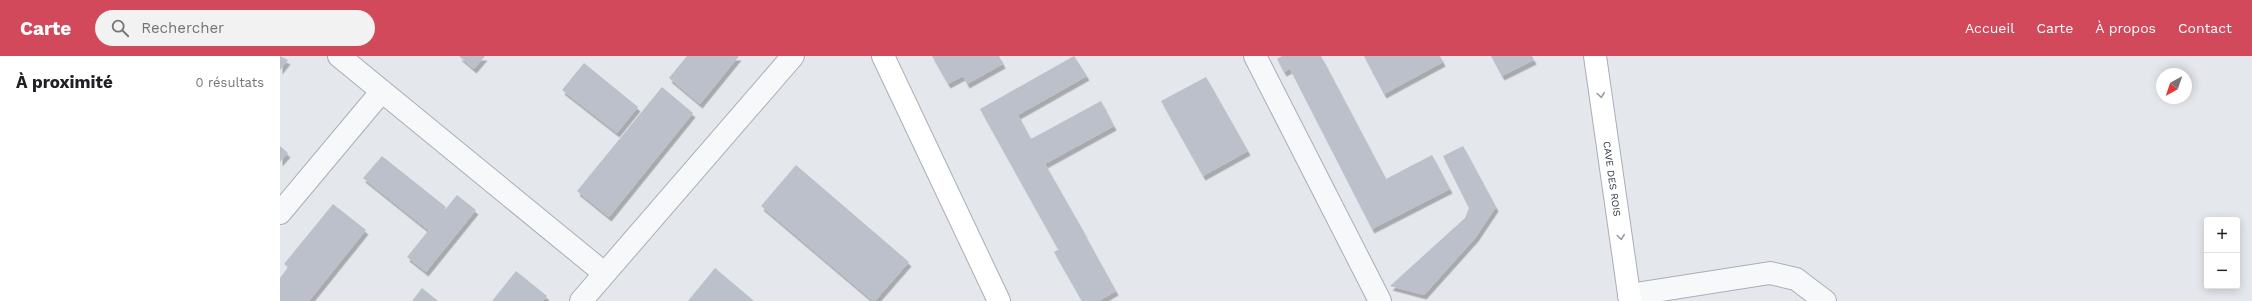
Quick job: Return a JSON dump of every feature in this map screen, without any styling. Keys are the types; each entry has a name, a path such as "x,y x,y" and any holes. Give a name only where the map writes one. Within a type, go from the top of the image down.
{"street":[{"path":"339,56 604,273"},
{"path":"581,301 793,56"},
{"path":"883,56 999,301"},
{"path":"1255,56 1380,301"},
{"name":"CAVE DES ROIS","path":"1595,56 1630,298"},
{"path":"280,213 382,91"},
{"path":"1630,298 1770,273 1796,279 1825,301"}],"building":[{"path":"280,56 288,60 280,70"},
{"path":"459,56 485,56 474,69"},
{"path":"687,56 739,56 700,104 669,78"},
{"path":"932,56 999,56 1003,64 967,84 963,76 948,84"},
{"path":"1074,56 1087,76 1018,115 1031,139 1101,101 1114,126 1045,164 1085,234 1058,249 980,109"},
{"path":"1282,56 1321,56 1386,179 1432,155 1450,189 1372,229 1290,69 1284,72 1277,59"},
{"path":"1364,56 1440,56 1443,62 1384,94"},
{"path":"1491,56 1532,56 1534,60 1502,76"},
{"path":"584,63 638,107 617,133 562,90"},
{"path":"1206,77 1248,151 1203,176 1161,101"},
{"path":"662,87 693,113 609,217 577,191"},
{"path":"280,146 288,153 280,162"},
{"path":"1463,146 1496,207 1476,237 1424,295 1390,286 1465,218 1469,208 1443,156"},
{"path":"382,156 446,207 428,230 363,178"},
{"path":"796,165 909,262 875,301 873,301 761,206"},
{"path":"457,195 476,210 426,272 407,257"},
{"path":"333,204 366,230 309,301 280,301 280,278 288,267 284,264"},
{"path":"1085,235 1116,291 1099,301 1082,301 1054,252"},
{"path":"715,268 754,301 688,301"},
{"path":"516,271 547,296 543,301 492,301"},
{"path":"422,288 438,301 412,301"}]}
